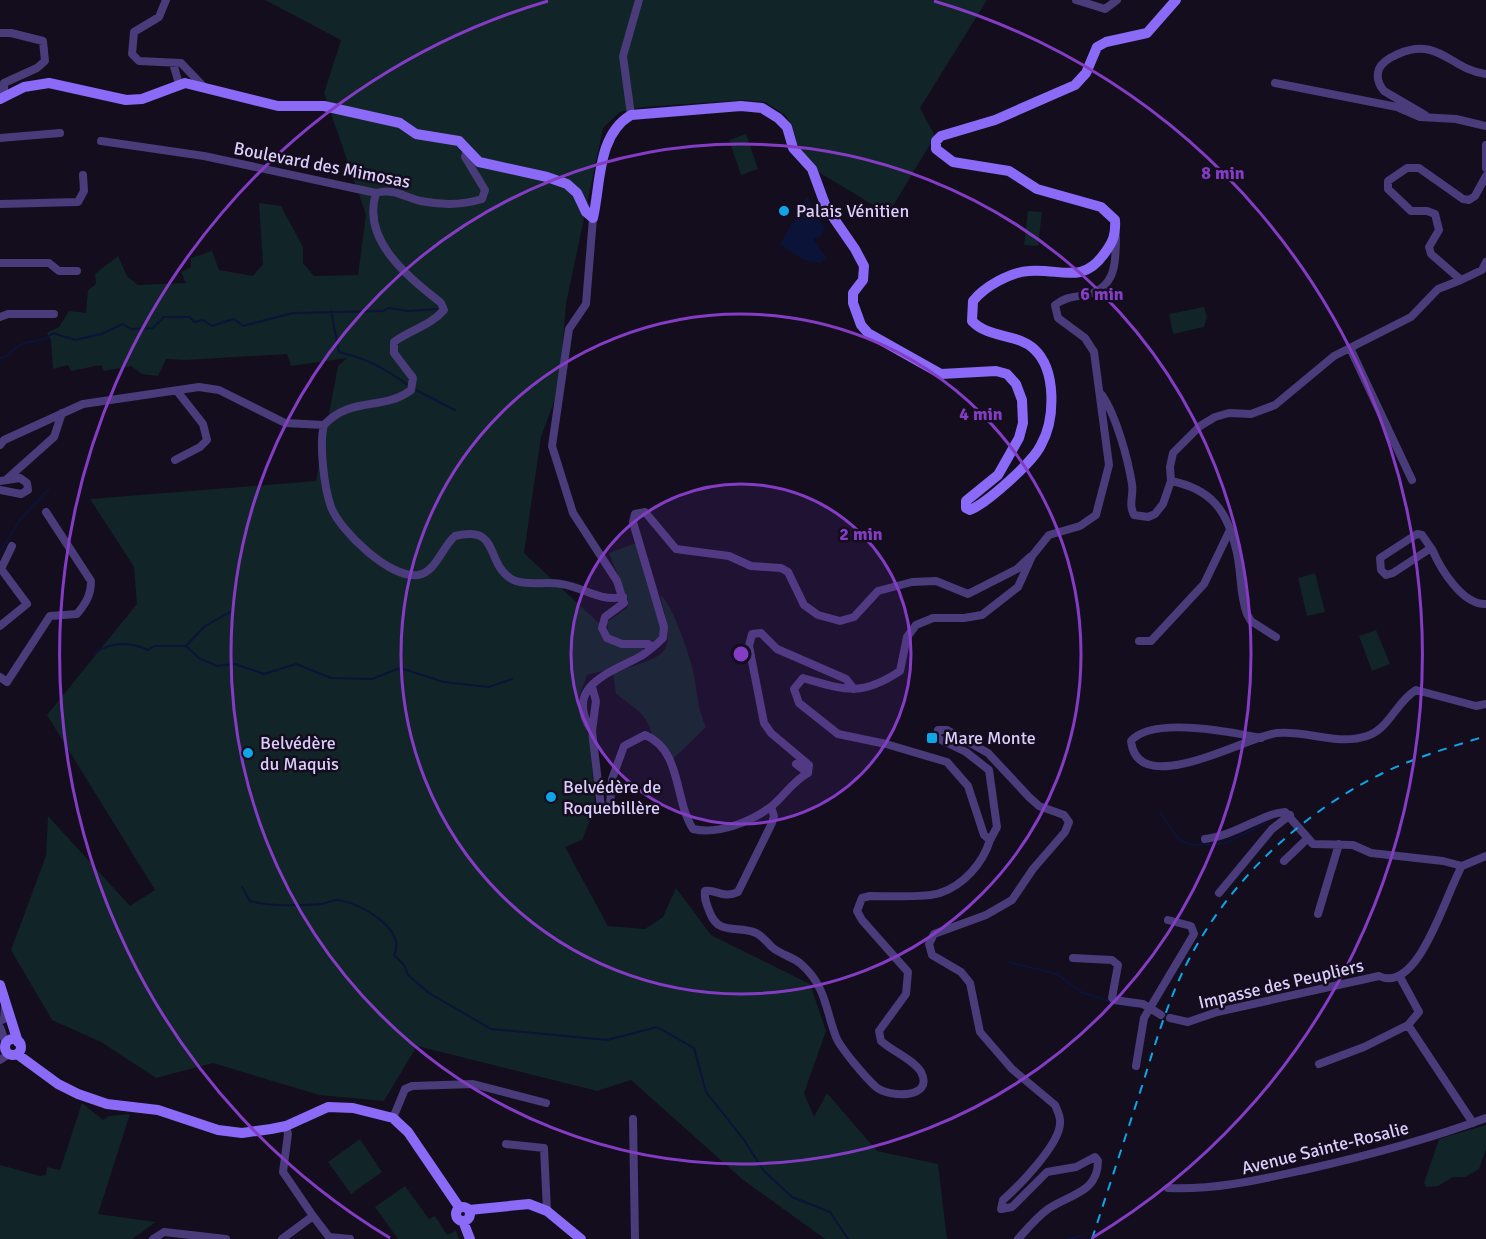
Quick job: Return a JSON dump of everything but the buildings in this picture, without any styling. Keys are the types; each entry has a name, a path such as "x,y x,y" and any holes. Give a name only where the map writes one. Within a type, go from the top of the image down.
{"street":[{"path":"166,0 159,17 134,32 132,54 139,61 181,63 204,87"},
{"path":"631,115 623,56 639,0"},
{"path":"1076,0 1091,2 1106,9"},
{"path":"1106,9 1110,0"},
{"path":"1106,9 1116,0"},
{"path":"592,731 586,722 583,708 596,678 653,647 663,638 664,627 633,522 635,514 645,512 650,515 667,542 676,549 729,556 751,566 781,568 788,572 804,605 818,615 840,621 854,616 878,591 912,582 936,581 960,594 968,594 1017,569 1032,556 1049,535 1080,526 1096,515 1109,465 1094,352 1085,338 1058,318 1055,305 1061,300 1089,294 1104,287 1113,276 1116,266 1115,220 1101,207 1037,189 1009,171 953,162 936,149 936,141 941,136 995,120 1075,85 1086,73 1097,47 1106,42 1147,33 1176,0"},
{"path":"0,33 11,33 43,41 46,51 45,61 37,68 4,83 2,98"},
{"path":"1429,118 1384,91 1380,85 1379,69 1385,61 1409,50 1431,50 1447,55 1468,69 1486,74"},
{"path":"173,63 179,84"},
{"path":"2,98 24,87 50,83 126,100 142,99 185,82 278,106 324,106 400,123 416,134 459,141 479,162 547,177 567,184 577,193 586,212 593,218"},
{"path":"1275,83 1397,107 1429,118 1456,119 1486,126"},
{"path":"653,647 648,644 622,644 607,638 602,628 605,617 622,606 623,597 617,581 573,513 552,446 569,329 586,304 593,218 608,137 621,121 631,115 741,106 762,108 787,127 794,148 812,169 826,207 864,266 863,280 853,293 853,303 861,325 868,333 941,374 996,371 1006,374 1016,384 1022,399 1023,423 1019,438 998,475 966,501 966,508 970,510 1020,472 1041,445 1050,415 1050,384 1045,363 1034,349 1022,342 978,327 972,321 973,302 991,286 1017,273 1028,271 1085,272 1094,266 1116,237"},
{"path":"0,138 60,133"},
{"name":"Boulevard des Mimosas","path":"101,141 204,156 376,193 386,190 422,201 465,205 482,199 485,189 465,157 467,150"},
{"path":"1486,145 1486,168"},
{"path":"1461,280 1431,254 1429,247 1439,230 1439,221 1435,214 1427,211 1411,211 1388,189 1388,181 1407,168 1419,168 1463,199 1469,200 1475,196 1486,176"},
{"path":"0,204 78,202 84,191 83,175"},
{"path":"0,445 4,440 83,404 199,387 219,390 285,423 324,425 345,408 401,397 411,390 412,378 394,353 394,342 405,334 434,321 444,310 441,303 394,263 373,221 372,204 376,193"},
{"path":"1100,392 1113,417 1130,472 1133,487 1129,505 1134,515 1148,518 1155,514 1163,504 1171,481 1170,467 1173,453 1200,426 1215,417 1229,413 1251,414 1275,405 1334,356 1411,317 1438,289 1482,270 1486,262"},
{"path":"0,263 48,263 59,271 77,271"},
{"path":"0,317 8,314 54,314"},
{"path":"1350,348 1413,480"},
{"path":"175,460 200,447 207,440 203,424 177,391"},
{"path":"3,480 54,437 62,413"},
{"path":"324,425 321,446 331,506 340,522 386,567 402,574 419,575 431,568 455,536 477,535 487,540 508,577 521,583 562,584 595,597 610,600 623,597"},
{"path":"0,490 21,494 28,490 27,483 20,478 3,480"},
{"path":"1171,481 1192,485 1207,493 1217,505 1236,549 1247,614 1251,621 1276,637"},
{"path":"0,678 7,682 50,616 77,614 87,603 91,590 91,581 46,512"},
{"path":"1139,640 1151,641 1204,584 1229,532"},
{"path":"1431,548 1393,573 1386,575 1381,570 1380,558 1417,534 1422,535 1431,548 1442,573 1474,601 1486,604"},
{"path":"0,626 27,604 1,569 12,546"},
{"path":"990,840 984,835 968,786 947,762 886,744 838,734 799,703 794,689 803,678 854,689 867,689 900,671 907,637 916,626 933,618 964,618 982,615 1018,586 1032,556"},
{"path":"743,656 752,634 761,633 777,649 846,679 854,689"},
{"path":"748,646 764,723 771,733 809,765 808,773"},
{"path":"592,687 596,710 592,731 601,808 610,806 612,778 624,747 645,735 657,740 672,763 687,819 693,829 707,832 749,820 765,808 771,807 796,771"},
{"path":"1261,738 1183,726 1145,733 1131,741 1132,748 1145,763 1159,767 1188,763 1282,733 1344,740 1368,736 1383,725 1416,690 1476,706 1486,704"},
{"path":"771,807 774,816 772,823 738,892 728,896 710,890 705,891 704,899 712,919 718,926 727,930 737,929 757,933 776,950 799,963 819,983 836,1039 877,1088 899,1096 914,1094 922,1080 920,1072 881,1041 879,1031 906,994 908,972 862,920 857,911 859,904 862,898 870,896 940,893 973,872 985,857 997,827 989,770 966,752 938,738 935,733 938,730 946,730 988,753 1039,806 1064,815 1069,822 1065,832 1033,869 1012,900 986,915 934,934 929,944 932,955 961,972 970,983 980,1032 1012,1069 1055,1105 1058,1111 1060,1123 1053,1144 1003,1200 1001,1209 1012,1207 1047,1172 1076,1167 1095,1157 1098,1161 1096,1178 1089,1189 1046,1211 1018,1239"},
{"path":"796,771 808,773"},
{"path":"796,771 808,773"},
{"path":"1205,839 1232,834 1277,813 1290,815 1313,844 1353,845 1371,853 1443,861 1462,866 1486,856"},
{"path":"1219,892 1272,829 1290,815"},
{"path":"1284,861 1308,839"},
{"path":"1318,914 1338,844"},
{"path":"1319,1064 1364,1047 1408,1024 1419,1012 1400,977 1408,972 1419,957 1462,866"},
{"path":"1136,1066 1144,1018 1194,934 1191,926 1168,920"},
{"name":"Impasse des Peupliers","path":"1073,958 1112,960 1118,965 1112,998 1143,1004 1150,1010 1188,1022 1217,1012 1378,976 1389,980 1400,977"},
{"path":"0,985 9,1013 11,1049"},
{"path":"0,1022 4,1019 5,998"},
{"path":"1408,1024 1473,1123"},
{"path":"0,1027 11,1049 41,1072 78,1094 107,1104 158,1110 218,1130 258,1132 286,1126 328,1107 354,1108 393,1119 408,1132 464,1209"},
{"path":"393,1119 405,1089 412,1086 474,1084 546,1103"},
{"name":"Avenue Sainte-Rosalie","path":"1168,1188 1195,1189 1240,1184 1373,1154 1486,1118"},
{"path":"633,1119 635,1239"},
{"path":"286,1126 288,1134 283,1172 329,1238 350,1239"},
{"path":"506,1144 544,1148 548,1211"},
{"path":"470,1239 463,1221 455,1215 464,1209 530,1204 548,1211 581,1239"},
{"path":"282,1239 313,1216"},
{"path":"153,1239 164,1232 226,1239"}],"green space":[{"path":"265,0 987,0 920,108 935,136 888,214 820,173 798,147 792,125 785,115 765,102 744,100 643,107 620,112 603,128 566,304 559,388 541,437 524,553 605,629 602,636 620,647 642,647 644,650 603,671 587,675 577,702 590,740 595,808 582,840 565,847 608,926 645,929 663,917 676,888 711,935 810,984 826,1031 804,1093 814,1117 827,1093 877,1151 938,1164 947,1239 825,1239 742,1179 631,1080 597,1091 417,1046 384,1101 319,1095 213,1063 156,1078 101,1042 52,1020 11,950 46,856 48,816 130,906 155,890 47,715 137,604 134,567 90,499 316,481 338,366 347,358 291,366 287,354 186,360 166,359 158,376 142,374 131,366 104,371 101,365 71,371 68,365 53,369 51,340 47,333 59,327 69,311 86,313 88,290 96,284 95,274 118,256 127,276 138,285 186,283 181,272 191,267 191,258 212,251 219,270 253,276 263,264 259,203 281,206 303,247 303,263 314,276 358,275 366,215 324,93 341,40"},
{"path":"746,134 758,169 741,175 729,140"},
{"path":"1028,211 1042,212 1038,246 1024,245"},
{"path":"1204,307 1207,317 1204,327 1173,334 1169,314"},
{"path":"636,543 662,632 658,638 645,643 630,642 609,635 607,622 628,607 628,600 609,553"},
{"path":"1315,573 1325,612 1307,616 1298,578"},
{"path":"660,595 674,615 686,647 700,712 706,727 673,759 660,740 652,735 643,716 616,694 613,673 646,662 664,651 668,632"},
{"path":"1376,630 1390,664 1372,671 1359,636"},
{"path":"82,1103 103,1120 109,1116 130,1114 98,1214 156,1222 132,1239 0,1239 0,1165 40,1176 46,1175 47,1167 60,1170"},
{"path":"1486,1125 1486,1149 1479,1169 1465,1177 1453,1177 1438,1186 1426,1187 1424,1183 1439,1139"},
{"path":"360,1139 382,1172 351,1194 328,1162"},
{"path":"405,1186 429,1219 435,1216 447,1235 456,1231 459,1239 398,1239 375,1207"}],"shaded area":[{"path":"807,196 825,227 821,236 813,239 827,258 820,263 804,260 780,244 794,223"}],"waterway":[{"path":"0,358 20,345 45,338 53,333 75,340 101,334 123,324 131,329 153,328 164,317 190,317 194,322 203,320 212,326 234,319 243,326 293,313 383,311 388,308 408,311 437,309"},
{"path":"331,311 339,352 376,365 409,386"},
{"path":"416,390 455,410"},
{"path":"0,552 20,520 49,489"},
{"path":"186,646 205,626 230,612"},
{"path":"94,653 120,644 134,645 148,650 154,646 186,646 199,658 217,666 235,664 264,674 296,664 331,678 372,679 400,668 444,682 489,687 512,679"},
{"path":"1160,813 1180,841 1193,845 1226,843 1266,823"},
{"path":"242,887 250,901 259,903 303,905 338,900 369,912 388,927 394,936 396,946 394,955 404,965 408,975 429,993 491,1029 607,1040 657,1027 694,1048 706,1092 744,1140 764,1171 792,1197 830,1212 848,1239"},
{"path":"1009,962 1057,974 1081,992 1111,1002"},
{"path":"1117,1004 1135,1007"},
{"path":"1207,1012 1219,1008"},
{"path":"1068,1239 1081,1236"}],"railway":[{"path":"1092,1239 1173,995 1202,936 1222,907 1268,854 1295,830 1352,790 1395,767 1486,736"}],"place":[{"name":"Palais Vénitien","path":"784,211"},
{"name":"Mare Monte","path":"932,738"},
{"name":"Belvédère du Maquis","path":"248,753"},
{"name":"Belvédère de Roquebillère","path":"551,797"}]}
